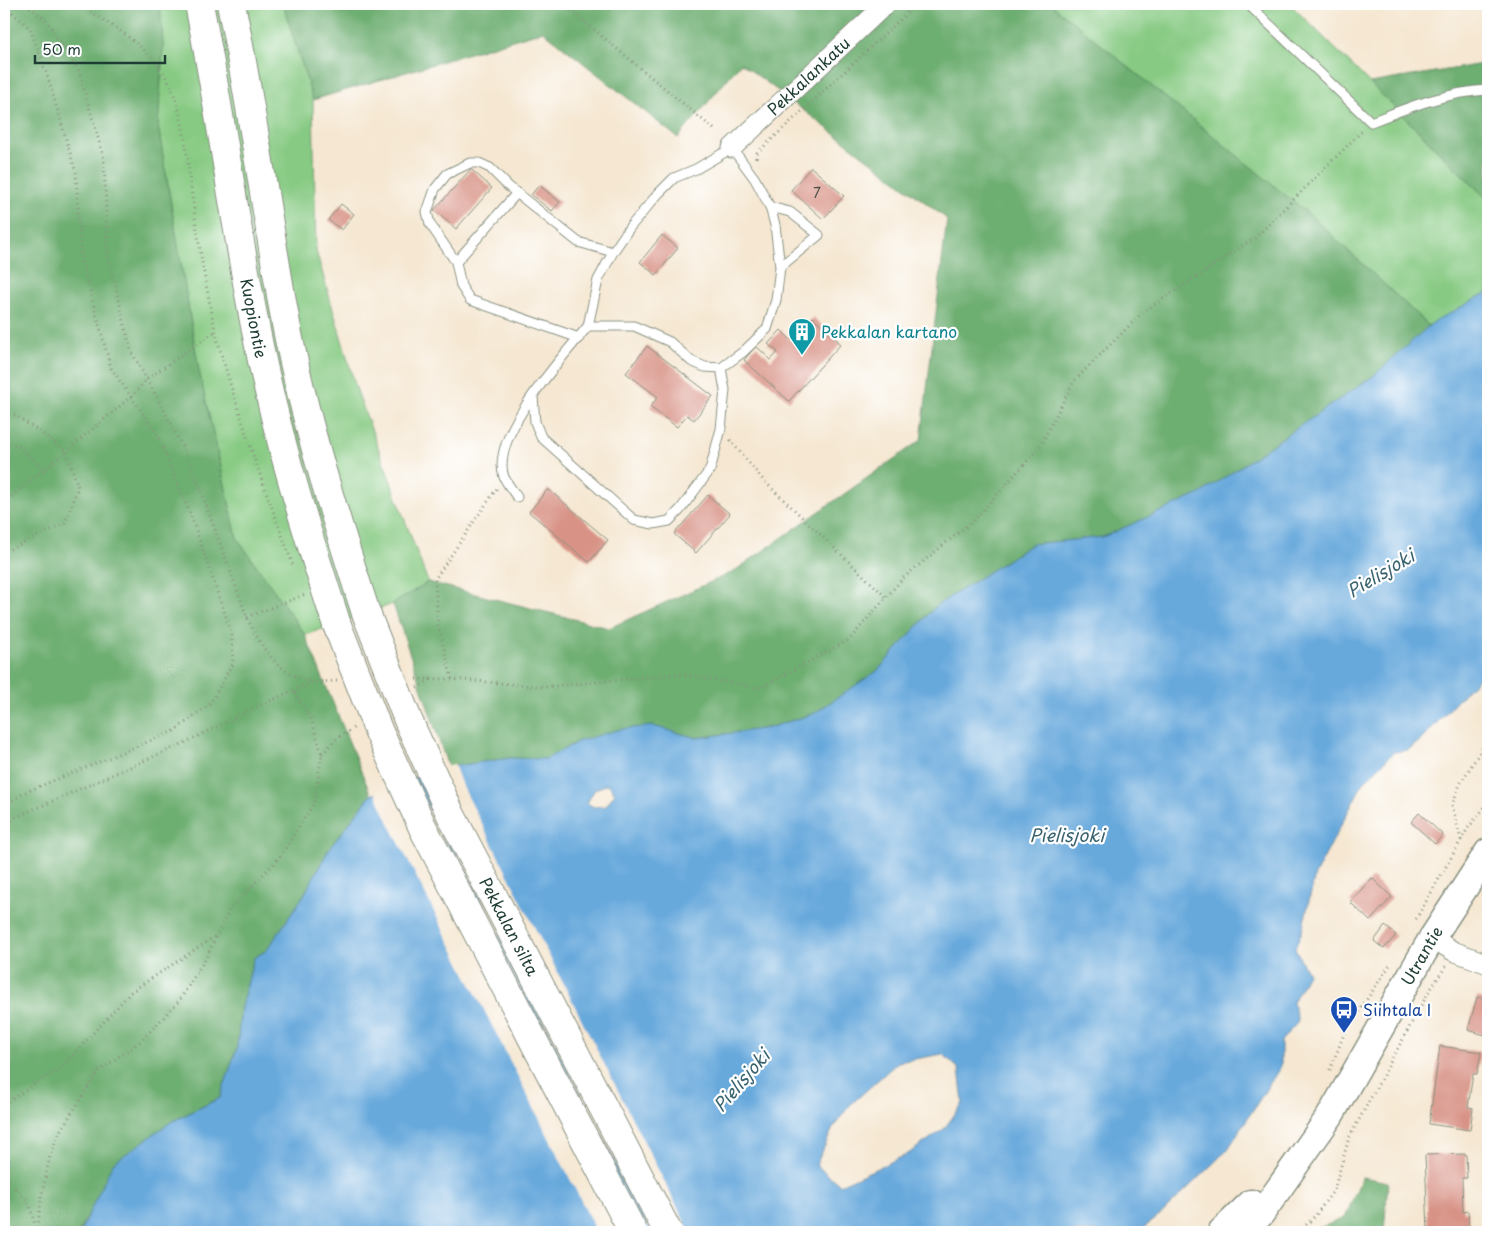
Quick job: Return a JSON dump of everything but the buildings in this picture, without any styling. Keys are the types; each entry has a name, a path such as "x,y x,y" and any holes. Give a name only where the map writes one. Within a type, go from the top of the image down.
{"highway":[{"path":"190,4 206,41"},
{"name":"Kuopiontie","path":"199,4 257,337 279,432 337,625"},
{"name":"Kuopiontie","path":"231,4 288,330 310,424 366,613"},
{"path":"236,4 238,36"},
{"name":"Pekkalan silta","path":"366,613 408,720 451,815 668,1232"},
{"name":"Pekkalan silta","path":"337,625 380,732 423,828 633,1232"}],"main road":[{"name":"Utrantie","path":"1243,1232 1262,1214 1330,1116 1433,937 1488,852"},
{"name":"Utrantie","path":"1221,1232 1250,1204 1330,1116"}],"street":[{"name":"Pekkalankatu","path":"732,148 886,4"},
{"path":"1433,937 1488,964"}],"lane":[{"path":"1248,4 1371,122 1415,105 1468,91 1488,90"},
{"path":"517,497 504,477 504,451 514,426 533,396 588,326 598,280 613,252 630,227 674,178 696,169 732,148 755,179 770,207 775,225 780,268 776,300 767,329 743,352 722,368 705,367 691,361 670,342 634,326 588,326"},
{"path":"579,338 470,300 461,286 456,262 430,224 427,212 435,189 447,174 470,164 479,164 490,168 517,193 578,242 613,252"},
{"path":"456,262 517,193"},
{"path":"770,207 790,212 819,235 780,268"},
{"path":"533,396 535,422 541,437 634,520 653,524 669,521 680,510 710,470 721,429 725,390 722,368"}],"path":[{"path":"26,4 46,20 79,71 104,159 108,255 132,351 192,467 247,617 257,639 271,658 290,673 313,682"},
{"path":"78,4 128,37 145,51 159,65 170,85 177,104 183,131 197,234 216,332 256,466 293,567"},
{"path":"563,4 715,130"},
{"path":"755,179 757,153 917,4"},
{"path":"4,7 30,28 48,78 76,173 81,259 111,368 157,434 194,522 232,635 233,663 210,704 174,731 26,792 4,806"},
{"path":"413,679 452,679 544,687 679,674 760,688 849,640 903,578 974,520 1039,448 1074,382 1143,312 1255,238 1371,122"},
{"path":"4,503 132,396 147,379 216,332"},
{"path":"4,415 15,415 66,450 78,487 65,523 4,552"},
{"path":"721,429 764,481 886,597"},
{"path":"4,443 17,445 45,470"},
{"path":"452,679 438,624 435,579 504,477"},
{"path":"247,617 304,595 307,604"},
{"path":"4,827 14,818 145,761 313,682 340,681"},
{"path":"37,1232 42,1193 50,1156 60,1131 99,1071 141,1040 178,1001 207,956 230,909 280,856 314,803 322,754 311,719 294,691"},
{"path":"1461,840 1452,805 1460,784 1488,739"},
{"path":"1299,1232 1315,1216 1334,1190 1349,1138 1428,993 1447,964 1433,937 1461,840 1488,803"},
{"path":"4,1104 62,1067 131,992 218,935"},
{"path":"1326,1079 1344,1034 1393,960"},
{"path":"4,1178 28,1200 37,1232"}],"green space":[{"path":"4,4 160,4 163,46 158,126 199,371 237,538 305,635 371,795 329,849 304,895 267,950 254,958 241,1007 237,1048 220,1098 171,1122 84,1222 79,1232 4,1232"},
{"path":"160,4 283,4 313,100 316,251 356,388 428,582 393,604 305,635 237,538 199,371 158,126 163,46"},
{"path":"283,4 1051,4 1311,216 1430,327 1372,377 1200,494 1103,537 1032,544 936,606 877,671 813,714 768,728 697,738 653,726 579,741 546,759 510,758 448,767 393,604 428,582 609,628 733,572 921,440 947,219 741,63 678,138 543,31 313,100"},
{"path":"1051,4 1290,4 1488,200 1488,292 1430,327 1311,216"},
{"path":"1488,61 1488,200 1370,83 1482,64"},
{"path":"1362,1177 1388,1182 1384,1232 1308,1232 1345,1218"}],"water":[{"name":"Pielisjoki","path":"1488,292 1488,671 1479,677 1420,741 1408,750 1394,752 1363,783 1315,875 1302,931 1295,948 1308,974 1293,1002 1298,1022 1281,1041 1281,1066 1228,1149 1157,1218 1138,1232 80,1232 113,1163 171,1122 220,1098 237,1048 241,1007 254,958 267,950 304,895 329,849 371,795 399,782 448,767 510,758 546,759 579,741 621,729 653,726 697,738 768,728 813,714 877,671 936,606 1032,544 1103,537 1200,494 1372,377 1431,324","holes":["608,784 615,793 606,806 594,807 587,803 595,789","943,1054 959,1069 963,1103 944,1129 908,1154 840,1185 816,1165 833,1128 849,1106 898,1062"]}],"pier":[{"path":"454,764 461,783 690,1232 651,1232 428,796 419,773"},
{"path":"398,779 422,796 643,1232 597,1232 374,790"}],"place":[{"name":"Pekkalan kartano","path":"802,356"},
{"name":"Siihtala I","path":"1344,1034"}]}
